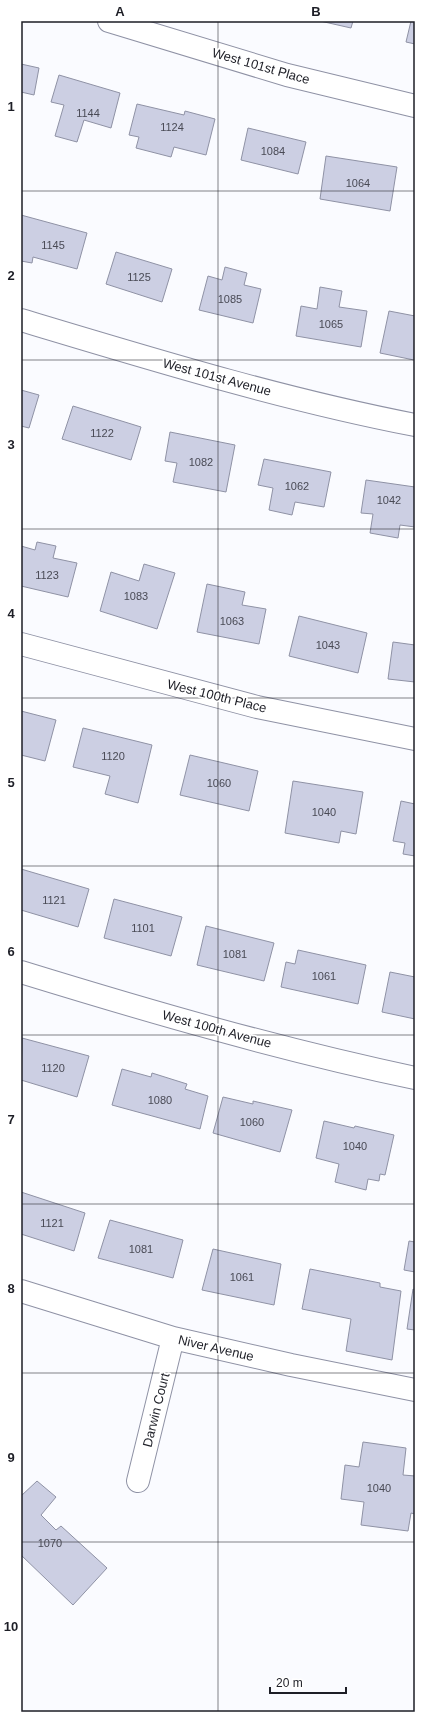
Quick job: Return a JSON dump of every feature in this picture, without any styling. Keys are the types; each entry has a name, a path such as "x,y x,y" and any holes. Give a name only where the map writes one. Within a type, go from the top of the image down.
{"street":[{"name":"West 101st Place","path":"109,21 287,75 415,106"},
{"name":"West 101st Avenue","path":"21,320 207,376 354,413 415,425"},
{"name":"West 100th Place","path":"21,644 257,707 415,739"},
{"name":"West 100th Avenue","path":"21,972 157,1014 356,1065 415,1078"},
{"name":"Niver Avenue","path":"21,1291 174,1338 291,1366 415,1390"},
{"name":"Darwin Court","path":"138,1481 174,1338"}],"building":[{"path":"320,21 353,21 351,28"},
{"path":"411,21 415,21 415,44 406,42"},
{"path":"21,64 39,68 34,95 21,92"},
{"path":"59,75 120,93 111,128 84,120 77,142 55,136 64,105 51,102"},
{"path":"137,104 184,115 185,111 215,119 206,155 174,147 171,157 136,148 139,137 129,135"},
{"path":"248,128 306,142 298,174 241,160"},
{"path":"326,156 397,167 390,211 320,199"},
{"path":"21,215 87,233 77,269 33,257 32,263 21,261"},
{"path":"116,252 172,269 162,302 106,284"},
{"path":"225,267 247,273 244,285 261,289 253,323 199,310 208,276 222,280"},
{"path":"320,287 342,291 339,307 367,311 361,347 296,336 301,306 317,309"},
{"path":"389,311 415,316 414,360 380,353"},
{"path":"21,390 39,395 29,428 21,426"},
{"path":"73,406 141,427 131,460 62,439"},
{"path":"170,432 235,445 226,492 173,482 177,463 165,461"},
{"path":"264,459 331,472 324,507 295,502 292,515 269,510 273,488 258,485"},
{"path":"366,480 415,487 415,527 400,525 398,538 370,533 373,514 361,513"},
{"path":"37,542 56,546 53,558 77,563 68,597 21,586 21,546 35,550"},
{"path":"144,564 175,573 157,629 100,611 111,572 139,581"},
{"path":"207,584 245,592 242,605 266,609 259,644 197,632"},
{"path":"299,616 367,633 358,673 289,656"},
{"path":"393,642 415,645 415,682 388,679"},
{"path":"21,711 56,720 45,761 21,755"},
{"path":"83,728 152,745 138,803 105,794 110,776 73,767"},
{"path":"190,755 258,771 249,811 180,795"},
{"path":"293,781 363,792 356,834 341,831 339,843 285,833"},
{"path":"401,801 415,804 415,856 403,854 405,843 393,841"},
{"path":"21,869 89,889 78,927 21,910"},
{"path":"114,899 182,917 171,956 104,938"},
{"path":"206,926 274,943 264,981 197,965"},
{"path":"298,950 366,965 358,1004 281,987 286,962 295,964"},
{"path":"390,972 415,977 415,1019 382,1012"},
{"path":"22,1038 89,1056 77,1097 21,1080"},
{"path":"122,1069 151,1077 152,1073 187,1084 185,1089 208,1096 200,1129 112,1105"},
{"path":"223,1097 253,1104 253,1101 292,1110 280,1152 213,1133"},
{"path":"324,1121 394,1135 385,1175 380,1174 379,1181 368,1179 366,1190 335,1182 339,1164 316,1158"},
{"path":"21,1192 85,1213 74,1251 21,1234"},
{"path":"110,1220 183,1240 173,1278 98,1258"},
{"path":"409,1241 415,1242 415,1272 404,1270"},
{"path":"213,1249 281,1264 274,1305 202,1290"},
{"path":"310,1269 380,1283 380,1287 401,1291 392,1360 346,1351 351,1319 302,1309"},
{"path":"413,1289 415,1290 415,1330 407,1329"},
{"path":"363,1442 406,1448 403,1475 415,1476 415,1514 411,1513 408,1531 361,1525 364,1502 341,1499 345,1465 359,1467"},
{"path":"37,1481 56,1497 41,1515 56,1530 61,1526 107,1568 73,1605 21,1555 21,1496"}]}
